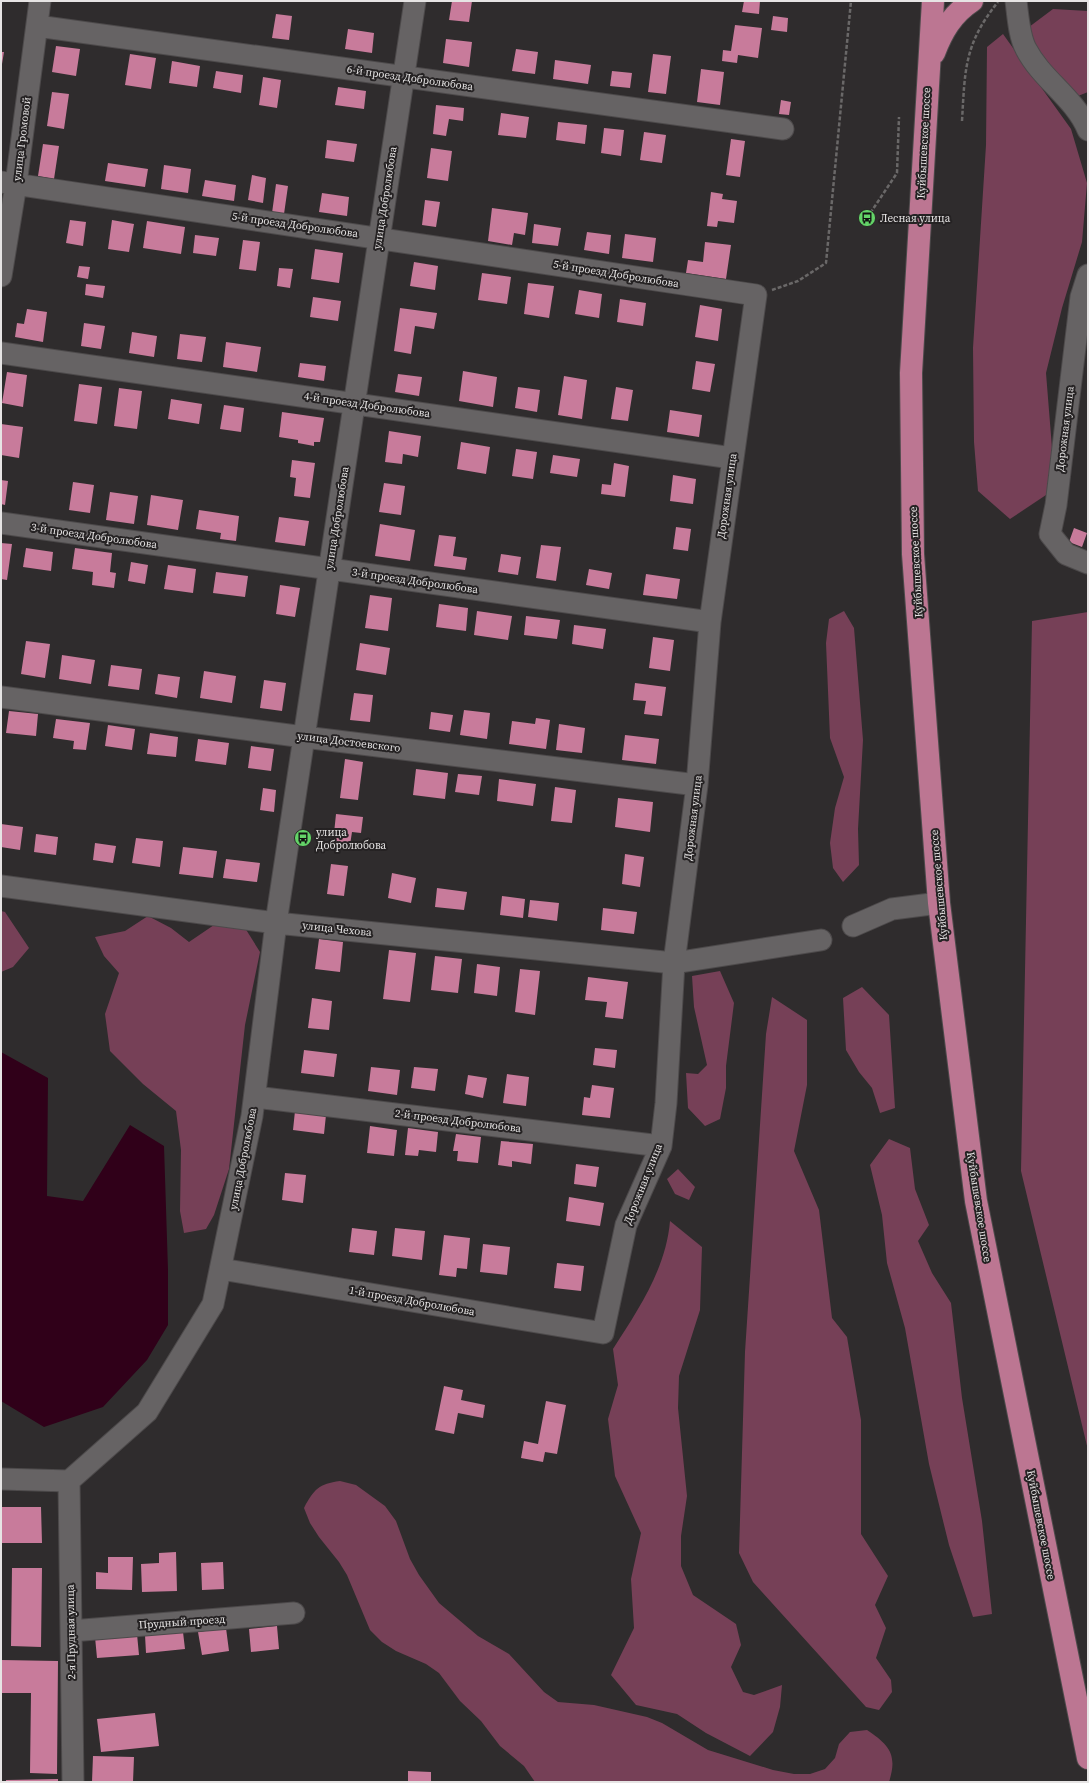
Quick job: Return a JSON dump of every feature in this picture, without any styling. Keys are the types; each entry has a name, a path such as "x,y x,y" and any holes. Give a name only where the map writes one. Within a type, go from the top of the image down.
{"highway":[{"name":"Куйбышевское шоссе","path":"932,1 911,380 914,554 939,903 976,1200 1088,1758"},
{"path":"929,67 941,33 960,8 972,1"}],"street":[{"name":"улица Громовой","path":"1,276 8,183 40,1"},
{"name":"улица Добролюбова","path":"69,1481 147,1412 213,1304 255,1097 276,923 415,1"},
{"path":"1016,1 1025,48 1038,67 1082,116 1088,130"},
{"name":"6-й проезд Добролюбова","path":"36,26 403,78 783,129"},
{"name":"5-й проезд Добролюбова","path":"8,183 756,295"},
{"name":"Дорожная улица","path":"1088,275 1082,297 1082,342 1050,534 1066,554 1088,563"},
{"name":"Дорожная улица","path":"603,1333 626,1225 661,1146 666,1103 674,963 697,785 710,622 732,458 746,376 756,295"},
{"name":"4-й проезд Добролюбова","path":"1,353 732,458"},
{"name":"3-й проезд Добролюбова","path":"1,523 710,622"},
{"name":"улица Достоевского","path":"1,697 304,737 697,785"},
{"name":"улица Чехова","path":"1,886 276,923 674,963 821,940"},
{"path":"853,926 892,909 939,903"},
{"name":"2-й проезд Добролюбова","path":"255,1097 661,1146"},
{"name":"1-й проезд Добролюбова","path":"221,1269 603,1333"},
{"path":"1,1479 69,1481"},
{"name":"2-я Прудная улица","path":"69,1481 73,1782"},
{"name":"Прудный проезд","path":"71,1631 294,1613"}],"path":[{"path":"756,295 798,281 826,263 851,1"},
{"path":"962,121 965,66 967,58 974,37 986,16 999,1"},
{"path":"867,218 898,173 900,117"}],"shaded area":[{"path":"1053,9 1088,11 1088,92 1078,96 1037,52 1029,27"},
{"path":"1003,34 1071,129 1087,183 1082,242 1062,308 1046,373 1052,448 1049,493 1010,519 978,491 974,442 973,348 986,145 987,47"},
{"path":"844,611 854,628 863,740 858,829 859,865 843,882 833,868 830,843 835,808 844,777 830,738 826,643 829,619"},
{"path":"1088,612 1088,1450 1021,1171 1032,621"},
{"path":"1,911 5,912 29,948 13,967 1,972"},
{"path":"148,916 171,928 189,942 214,925 245,928 260,952 245,1025 229,1169 214,1215 206,1229 184,1233 180,1211 181,1150 176,1111 143,1084 110,1051 105,1014 119,973 104,956 95,937 125,931"},
{"path":"720,971 734,1003 726,1066 726,1088 720,1119 705,1126 688,1108 686,1073 698,1074 707,1065 694,1007 692,976"},
{"path":"862,987 889,1015 895,1108 880,1113 872,1088 859,1072 846,1050 843,998"},
{"path":"772,997 807,1020 807,1085 794,1151 819,1210 832,1318 847,1337 861,1420 861,1534 888,1576 875,1605 886,1628 876,1658 891,1680 892,1692 879,1710 866,1707 753,1582 739,1553 745,1352 766,1034"},
{"path":"1,1052 48,1078 47,1196 83,1201 130,1125 164,1146 168,1270 168,1325 147,1360 103,1407 44,1427 1,1401"},
{"path":"889,1139 910,1148 915,1189 929,1225 918,1241 932,1273 951,1303 962,1398 982,1521 992,1614 973,1617 949,1545 929,1464 905,1328 887,1263 882,1215 870,1165"},
{"path":"678,1169 695,1187 689,1200 675,1194 667,1179"},
{"path":"670,1221 702,1247 700,1310 679,1376 678,1408 687,1496 681,1536 681,1566 693,1595 736,1624 741,1645 731,1667 743,1692 754,1695 782,1685 780,1707 773,1732 750,1756 706,1733 677,1714 636,1705 611,1675 634,1628 631,1579 641,1533 615,1476 608,1419 618,1385 613,1349 641,1304 657,1272 663,1256"},
{"path":"340,1481 356,1485 385,1506 396,1521 410,1559 419,1575 439,1603 478,1636 509,1654 544,1692 558,1702 594,1705 647,1717 662,1723 708,1750 773,1770 794,1774 810,1774 825,1769 835,1758 839,1744 850,1732 867,1730 881,1741 890,1751 892,1757 892,1772 889,1782 535,1782 524,1766 500,1746 481,1721 460,1701 439,1673 426,1664 396,1651 382,1642 370,1630 347,1575 310,1523 304,1508 318,1488"}],"building":[{"path":"452,1 472,1 469,22 449,20"},
{"path":"744,1 760,1 759,14 742,12"},
{"path":"276,14 292,16 289,40 272,38"},
{"path":"773,16 788,18 787,32 771,30"},
{"path":"735,25 762,28 758,58 738,55 737,63 722,61 723,50 731,51"},
{"path":"348,29 374,33 372,53 345,49"},
{"path":"446,39 472,42 469,67 443,63"},
{"path":"56,46 80,49 76,76 52,72"},
{"path":"516,49 538,52 535,74 512,71"},
{"path":"1,52 4,52 2,64 1,64"},
{"path":"130,54 156,58 151,89 125,85"},
{"path":"653,54 671,56 666,94 648,92"},
{"path":"555,60 591,65 588,84 553,79"},
{"path":"172,61 200,66 197,87 169,83"},
{"path":"701,69 724,72 720,105 697,102"},
{"path":"216,71 243,75 241,93 213,88"},
{"path":"612,71 632,73 630,88 610,86"},
{"path":"263,77 281,80 277,108 259,105"},
{"path":"338,87 366,91 364,109 335,105"},
{"path":"52,92 69,94 64,129 47,126"},
{"path":"781,100 791,102 789,115 779,114"},
{"path":"436,105 464,108 463,121 449,119 446,136 433,134"},
{"path":"501,113 529,117 526,138 498,135"},
{"path":"558,122 587,125 585,144 556,140"},
{"path":"604,128 624,130 621,156 601,153"},
{"path":"644,132 666,135 662,163 640,160"},
{"path":"731,139 745,141 740,177 726,175"},
{"path":"327,140 357,144 354,162 325,158"},
{"path":"43,144 59,146 54,179 38,176"},
{"path":"431,148 452,151 448,181 427,178"},
{"path":"108,163 148,169 145,187 105,181"},
{"path":"164,165 191,169 188,193 161,189"},
{"path":"252,175 266,178 263,203 248,200"},
{"path":"205,180 236,185 234,201 202,196"},
{"path":"276,184 288,186 284,214 272,213"},
{"path":"711,192 723,194 722,199 737,201 734,223 718,221 717,227 707,226"},
{"path":"322,193 349,197 347,216 319,212"},
{"path":"425,200 440,202 436,227 422,225"},
{"path":"492,208 528,213 525,235 514,233 512,245 488,241"},
{"path":"70,220 86,222 83,246 66,243"},
{"path":"112,220 134,224 129,252 108,249"},
{"path":"147,221 185,227 181,254 143,248"},
{"path":"534,224 561,228 558,246 532,243"},
{"path":"587,232 611,235 609,254 584,250"},
{"path":"625,234 656,238 653,262 622,258"},
{"path":"195,235 219,238 216,256 193,253"},
{"path":"243,240 260,242 256,271 239,269"},
{"path":"705,242 731,245 726,279 686,273 688,260 703,262"},
{"path":"315,249 343,253 339,283 311,279"},
{"path":"414,262 438,266 435,290 410,286"},
{"path":"79,266 90,267 88,279 77,277"},
{"path":"279,268 293,269 290,288 277,286"},
{"path":"482,273 511,277 507,304 478,300"},
{"path":"528,283 554,286 549,318 524,314"},
{"path":"86,284 105,286 103,298 85,295"},
{"path":"579,290 602,294 599,318 575,314"},
{"path":"313,297 341,301 338,321 310,317"},
{"path":"620,299 646,303 643,326 617,322"},
{"path":"700,305 722,309 718,341 695,337"},
{"path":"400,308 437,313 434,329 415,326 411,354 394,351"},
{"path":"27,309 47,312 43,342 15,337 17,323 24,324"},
{"path":"84,323 105,326 101,349 81,346"},
{"path":"132,332 157,336 154,357 129,353"},
{"path":"180,334 206,337 202,362 177,359"},
{"path":"226,342 261,347 257,372 223,367"},
{"path":"696,361 715,364 710,392 692,389"},
{"path":"300,363 326,366 324,381 298,377"},
{"path":"463,371 497,377 493,407 459,401"},
{"path":"7,372 27,375 23,407 2,403"},
{"path":"398,374 422,377 419,396 395,392"},
{"path":"564,376 587,380 582,419 558,415"},
{"path":"79,384 102,387 97,424 74,421"},
{"path":"518,387 540,390 537,412 515,408"},
{"path":"616,387 633,390 628,421 611,419"},
{"path":"119,388 142,391 137,429 114,426"},
{"path":"171,399 202,404 199,424 168,419"},
{"path":"224,405 244,408 241,432 220,429"},
{"path":"670,410 702,415 699,437 667,432"},
{"path":"282,412 324,418 320,442 314,442 314,446 298,443 298,440 279,437"},
{"path":"1,424 23,427 19,458 1,455"},
{"path":"389,431 421,436 418,457 403,454 402,464 385,462"},
{"path":"461,442 490,447 486,474 457,469"},
{"path":"516,449 537,452 533,479 512,476"},
{"path":"553,455 580,459 577,477 550,473"},
{"path":"292,460 315,463 310,498 294,496 296,478 290,477"},
{"path":"614,463 629,466 625,497 601,494 602,484 611,485"},
{"path":"673,475 696,479 693,504 670,501"},
{"path":"1,480 8,481 5,505 1,504"},
{"path":"73,482 94,485 90,513 69,510"},
{"path":"384,483 405,486 401,515 379,512"},
{"path":"110,492 138,496 134,524 106,520"},
{"path":"151,495 183,500 178,530 147,525"},
{"path":"199,510 239,516 236,541 220,539 221,533 196,529"},
{"path":"279,517 309,521 305,546 275,542"},
{"path":"380,524 415,530 410,561 375,556"},
{"path":"676,527 691,529 688,551 673,549"},
{"path":"1074,528 1087,533 1082,547 1069,542"},
{"path":"439,535 456,537 453,556 467,558 465,570 434,566"},
{"path":"1,543 12,544 7,580 1,579"},
{"path":"541,545 561,547 556,581 536,578"},
{"path":"26,548 53,552 51,571 23,567"},
{"path":"75,548 112,553 110,572 116,573 114,588 92,585 93,572 72,569"},
{"path":"501,554 521,557 518,575 498,572"},
{"path":"131,562 148,565 145,584 128,581"},
{"path":"168,565 196,569 193,593 164,589"},
{"path":"589,569 612,573 609,589 586,585"},
{"path":"216,572 248,576 245,597 213,593"},
{"path":"646,574 680,579 677,599 643,595"},
{"path":"280,585 300,588 295,617 276,614"},
{"path":"370,595 392,598 388,631 365,628"},
{"path":"439,604 468,608 466,631 436,627"},
{"path":"477,611 512,616 508,640 474,635"},
{"path":"526,616 560,620 557,639 524,635"},
{"path":"574,625 606,629 603,649 572,644"},
{"path":"653,637 674,640 670,671 649,668"},
{"path":"26,641 50,644 45,678 21,674"},
{"path":"360,643 390,648 386,675 356,670"},
{"path":"62,655 95,660 91,684 59,679"},
{"path":"111,665 142,669 139,690 108,686"},
{"path":"204,671 236,676 232,703 200,698"},
{"path":"158,674 180,677 177,698 155,694"},
{"path":"264,680 286,683 282,711 260,708"},
{"path":"635,683 666,687 662,716 644,714 646,701 633,700"},
{"path":"354,693 373,695 370,722 350,720"},
{"path":"464,710 490,713 487,739 460,735"},
{"path":"9,711 38,714 36,736 6,733"},
{"path":"431,712 453,715 450,732 429,729"},
{"path":"536,718 550,720 546,749 509,744 512,721 535,724"},
{"path":"56,719 90,723 86,750 73,749 74,741 53,738"},
{"path":"559,724 585,728 582,753 556,750"},
{"path":"108,725 135,729 132,750 105,746"},
{"path":"150,733 178,737 176,757 147,754"},
{"path":"625,735 659,739 656,764 622,760"},
{"path":"198,739 229,743 226,765 195,761"},
{"path":"251,746 274,749 271,771 248,768"},
{"path":"345,759 363,762 358,800 340,798"},
{"path":"416,769 448,773 445,799 413,795"},
{"path":"458,774 482,776 479,795 455,792"},
{"path":"499,779 536,784 533,806 497,801"},
{"path":"555,787 576,790 572,823 551,821"},
{"path":"263,788 276,790 274,812 260,810"},
{"path":"618,798 653,802 650,832 615,827"},
{"path":"336,814 363,817 361,833 352,832 350,845 333,843"},
{"path":"1,824 23,827 20,850 1,847"},
{"path":"36,834 58,837 56,855 34,852"},
{"path":"136,838 163,841 160,867 132,863"},
{"path":"95,843 116,846 113,863 93,860"},
{"path":"183,847 217,851 213,878 179,874"},
{"path":"625,854 644,857 640,887 622,884"},
{"path":"226,859 260,863 257,882 223,878"},
{"path":"331,864 348,866 344,896 327,894"},
{"path":"392,873 416,878 411,903 388,898"},
{"path":"437,888 467,892 464,910 435,907"},
{"path":"502,896 525,899 523,918 500,915"},
{"path":"530,900 559,903 557,921 528,917"},
{"path":"603,908 637,912 634,934 601,930"},
{"path":"319,939 343,942 340,972 315,969"},
{"path":"389,950 416,953 410,1002 383,999"},
{"path":"435,956 462,959 458,993 431,990"},
{"path":"477,964 500,967 497,996 474,993"},
{"path":"520,969 540,971 535,1015 515,1012"},
{"path":"588,977 628,982 623,1019 605,1017 607,1002 585,1000"},
{"path":"312,998 332,1001 329,1030 308,1028"},
{"path":"595,1048 617,1050 615,1068 593,1065"},
{"path":"304,1050 337,1054 334,1077 301,1073"},
{"path":"371,1067 400,1070 397,1095 368,1091"},
{"path":"414,1067 438,1069 435,1091 411,1088"},
{"path":"507,1074 529,1077 526,1106 503,1103"},
{"path":"468,1075 487,1078 483,1098 465,1094"},
{"path":"592,1085 614,1088 610,1118 582,1115 584,1097 590,1098"},
{"path":"295,1111 326,1115 324,1134 293,1130"},
{"path":"370,1126 397,1130 394,1156 367,1153"},
{"path":"408,1128 438,1132 436,1152 419,1150 418,1156 405,1155"},
{"path":"456,1134 481,1137 478,1163 457,1161 458,1151 453,1151"},
{"path":"501,1141 533,1144 531,1164 512,1161 512,1167 498,1165"},
{"path":"576,1164 599,1167 596,1187 574,1184"},
{"path":"285,1173 306,1175 303,1203 282,1200"},
{"path":"569,1197 604,1203 600,1226 566,1221"},
{"path":"352,1228 377,1231 374,1255 349,1252"},
{"path":"395,1228 425,1231 422,1260 392,1256"},
{"path":"444,1235 470,1238 467,1269 457,1268 456,1277 439,1275"},
{"path":"483,1244 510,1247 507,1275 480,1272"},
{"path":"557,1263 584,1266 581,1291 554,1288"},
{"path":"444,1386 463,1390 461,1400 485,1405 483,1418 458,1413 454,1434 435,1430"},
{"path":"546,1401 566,1405 557,1454 545,1452 543,1462 521,1458 524,1441 538,1444"},
{"path":"1,1507 41,1507 42,1543 1,1543"},
{"path":"176,1552 177,1591 142,1592 141,1564 159,1563 159,1553"},
{"path":"108,1557 133,1557 132,1590 96,1589 96,1572 108,1573"},
{"path":"223,1562 224,1589 202,1590 201,1563"},
{"path":"12,1568 42,1568 41,1647 11,1646"},
{"path":"277,1626 279,1649 251,1652 249,1629"},
{"path":"226,1628 229,1651 202,1655 198,1632"},
{"path":"183,1632 185,1649 146,1653 145,1635"},
{"path":"137,1634 139,1655 97,1658 95,1637"},
{"path":"1,1660 58,1661 57,1774 30,1773 31,1693 1,1693"},
{"path":"155,1713 159,1746 101,1752 97,1719"},
{"path":"93,1756 134,1757 133,1782 92,1782"},
{"path":"408,1771 431,1772 431,1782 408,1782"},
{"path":"58,1779 58,1782 6,1782 6,1780"},
{"path":"344,1781 344,1782 332,1782"}],"place":[{"name":"Лесная улица","path":"867,218"},
{"name":"улица Добролюбова","path":"303,838"}]}
